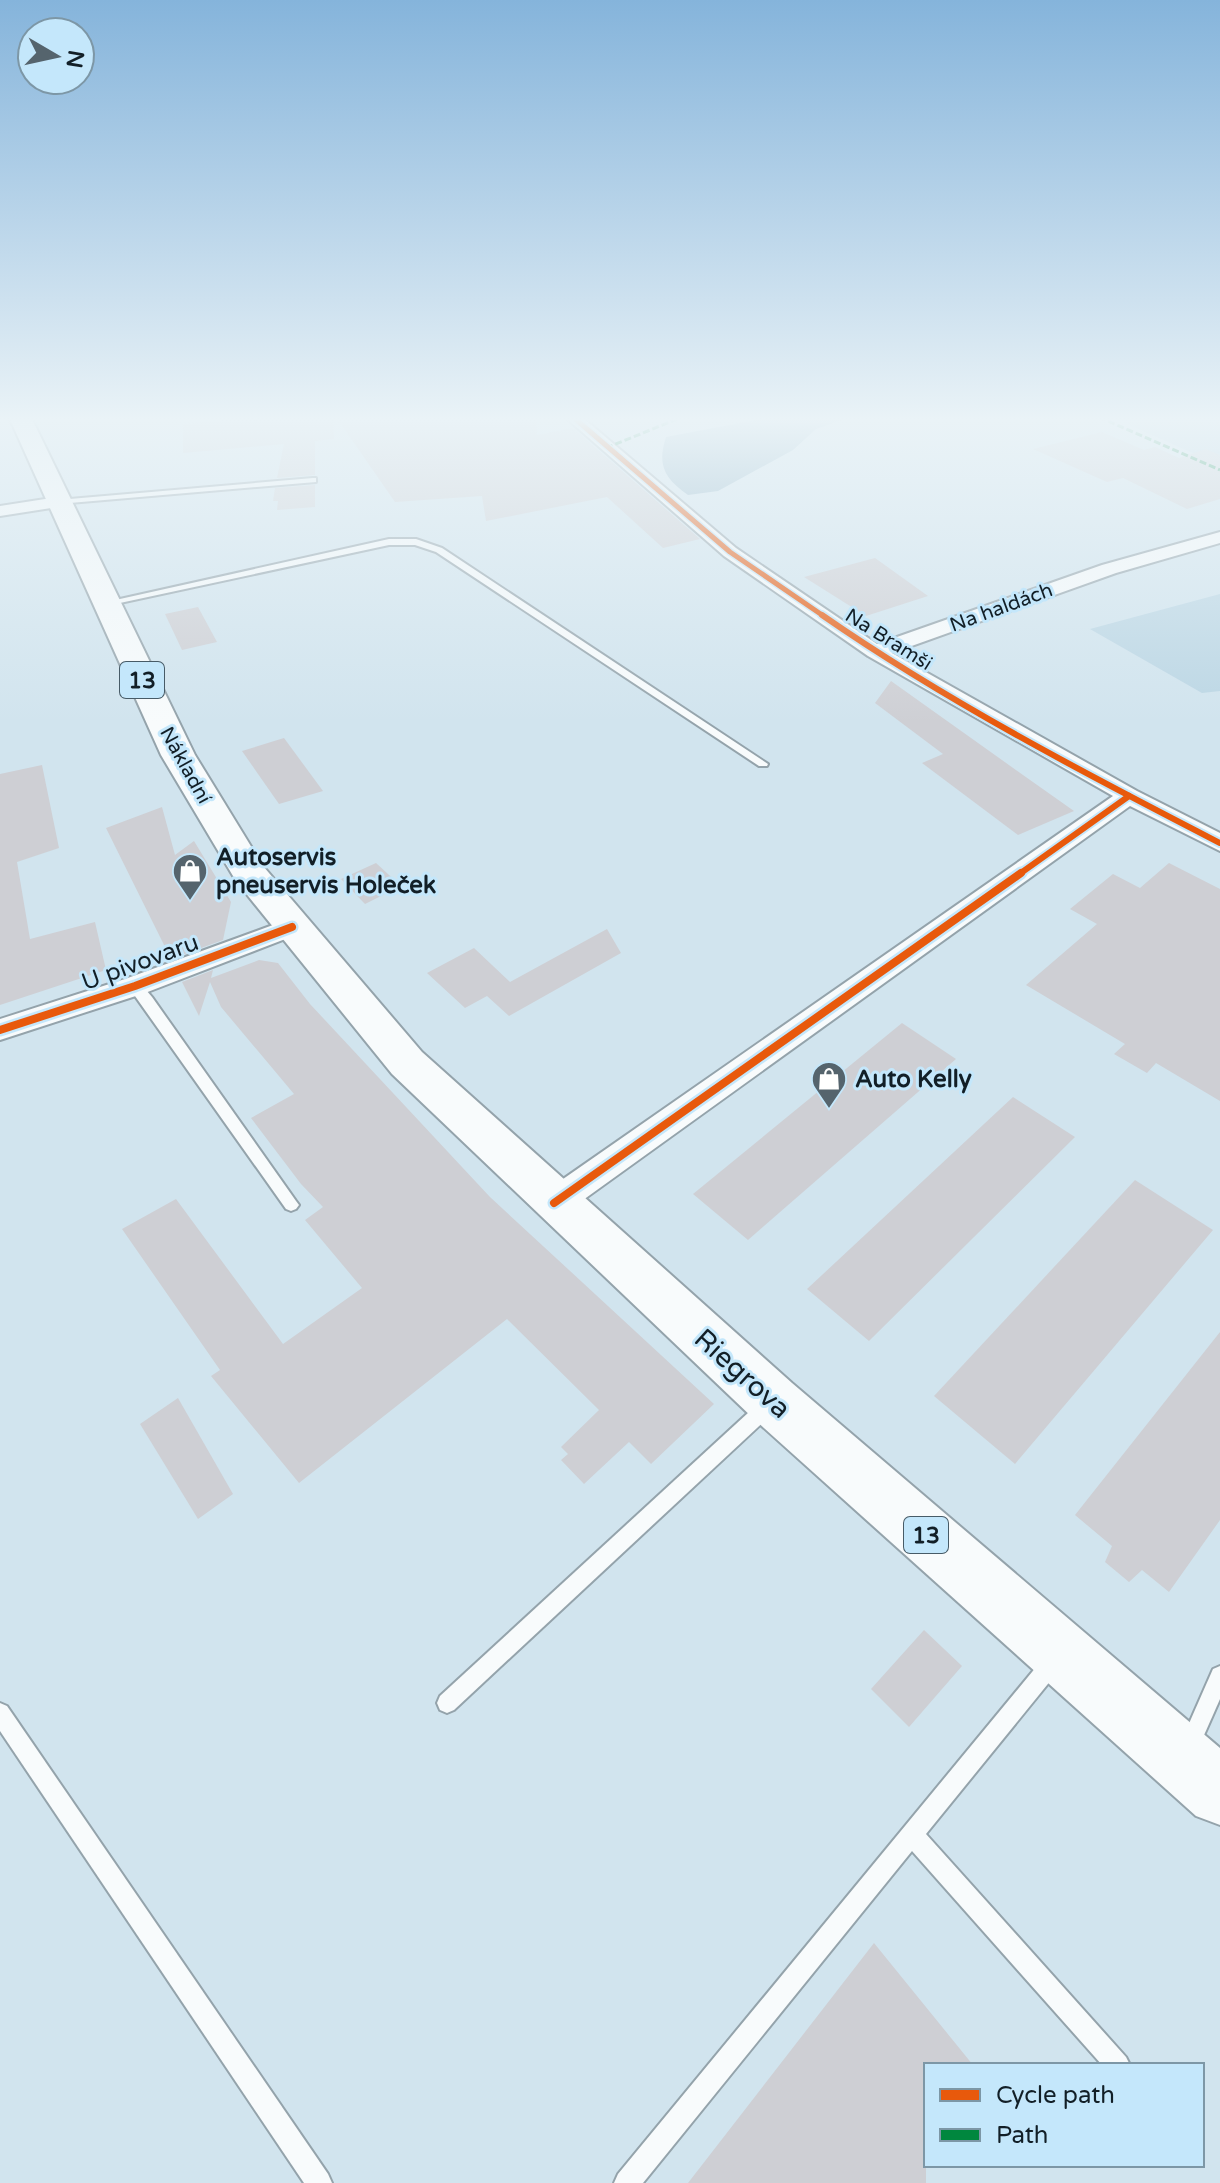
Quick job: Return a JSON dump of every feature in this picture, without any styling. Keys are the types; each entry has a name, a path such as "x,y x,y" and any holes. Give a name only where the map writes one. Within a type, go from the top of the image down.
{"main road":[{"name":"Nákladní","path":"66,519 178,755 249,873 292,927"},
{"name":"Riegrova","path":"292,927 407,1063 554,1203 773,1401 1202,1776"}],"street":[{"name":"Na Bramši","path":"691,519 730,552 875,652 1129,796 1220,843"},
{"name":"Na haldách","path":"875,652 1109,569 1220,537"},
{"path":"554,1203 1129,796"},
{"name":"U pivovaru","path":"0,1030 135,986 292,927"}],"lane":[{"path":"106,603 389,542 416,542 439,550 763,764"},
{"path":"135,986 291,1205"},
{"path":"447,1703 773,1401"},
{"path":"627,2183 1061,1652"},
{"path":"1202,1776 1220,1676"},
{"path":"0,1713 319,2183"},
{"path":"912,1835 1116,2063"}],"shaded area":[{"path":"1220,594 1220,691 1202,693 1090,629"}],"building":[{"path":"631,519 677,519 700,539 663,548"},
{"path":"875,558 928,596 866,616 804,577"},
{"path":"198,607 217,642 182,650 165,614"},
{"path":"891,681 1074,811 1018,835 922,763 943,754 875,703"},
{"path":"284,738 323,791 279,804 242,751"},
{"path":"42,765 59,848 17,862 30,939 95,922 106,970 0,1005 0,774"},
{"path":"162,807 175,855 194,841 231,902 223,940 171,959 106,828"},
{"path":"376,863 401,886 365,904 341,879"},
{"path":"1169,863 1220,889 1220,1101 1156,1063 1147,1073 1114,1054 1125,1044 1026,985 1097,924 1070,909 1113,874 1140,888"},
{"path":"607,929 621,953 509,1016 487,996 465,1008 427,973 474,948 510,982"},
{"path":"259,960 278,963 310,1004 490,1197 714,1404 651,1464 629,1442 584,1484 561,1460 568,1454 561,1447 599,1410 507,1319 299,1483 211,1376 220,1370 122,1229 176,1199 283,1344 362,1288 305,1220 323,1207 301,1184 251,1118 294,1094 221,1007 210,982 199,1016 182,982 213,970 211,978"},
{"path":"902,1023 956,1059 748,1240 693,1194"},
{"path":"1013,1097 1075,1137 869,1341 807,1289"},
{"path":"1135,1180 1213,1230 1015,1464 934,1396"},
{"path":"1220,1332 1220,1520 1169,1592 1142,1570 1129,1582 1105,1562 1112,1546 1075,1515"},
{"path":"178,1398 233,1494 198,1519 140,1424"},
{"path":"924,1630 962,1666 909,1727 871,1689"},
{"path":"874,1943 971,2063 924,2063 926,2183 688,2183"}],"cycle path":[{"path":"691,519 730,552 875,652 1129,796 1220,843"},
{"path":"554,1203 1129,796"},
{"path":"0,1030 135,986 292,927"}],"place":[{"name":"Autoservis pneuservis Holeček","path":"190,902"},
{"name":"Auto Kelly","path":"829,1110"}]}
